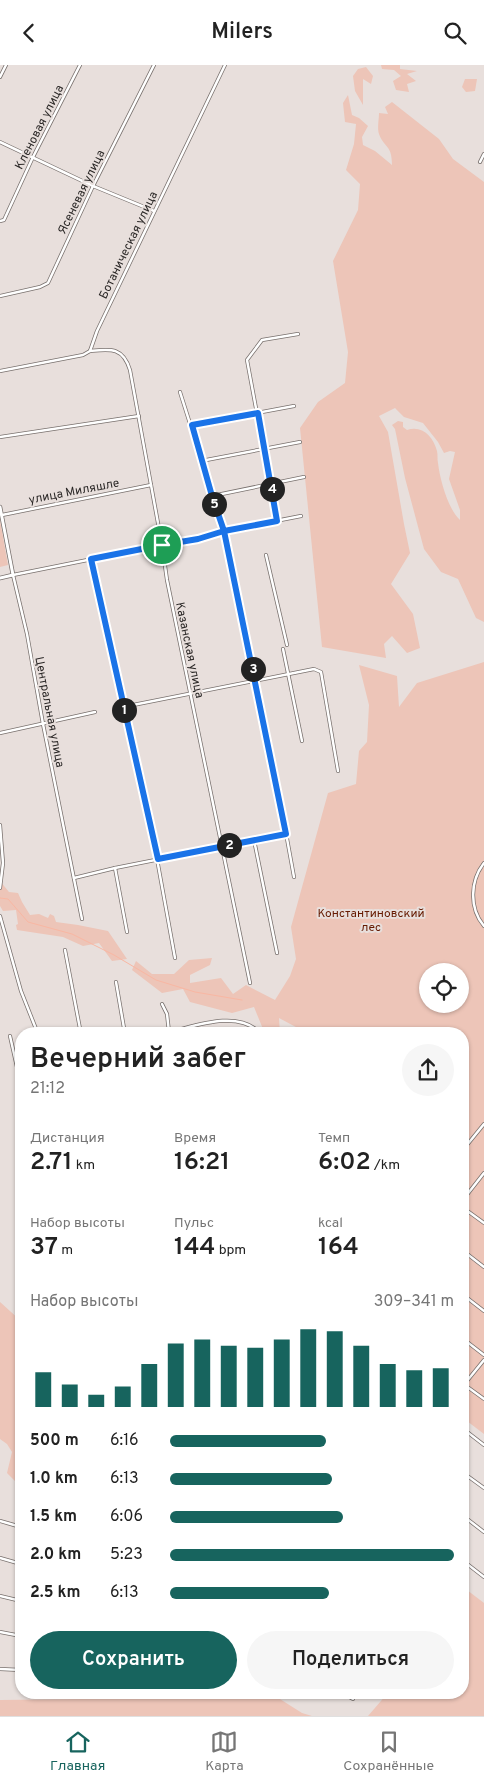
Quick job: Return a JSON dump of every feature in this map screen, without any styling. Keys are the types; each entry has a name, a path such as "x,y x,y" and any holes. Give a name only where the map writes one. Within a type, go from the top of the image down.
{"street":[{"path":"0,77 6,65"},
{"name":"Кленовая улица","path":"0,221 4,220 33,157 80,65"},
{"name":"Ясеневая улица","path":"0,296 40,287 48,283 93,186 154,65"},
{"name":"Ботаническая улица","path":"90,351 97,331 225,65"},
{"path":"0,142 93,186 154,211"},
{"path":"480,162 484,154"},
{"path":"277,521 248,360 262,340 298,334"},
{"name":"Казанская улица","path":"90,351 113,349 120,352 130,370 162,545 166,580 250,983"},
{"path":"0,371 83,355 90,351"},
{"path":"180,392 224,531 294,877"},
{"path":"192,425 294,406"},
{"path":"0,437 139,416"},
{"path":"201,461 300,442"},
{"path":"212,496 304,477"},
{"name":"улица Миляшле","path":"2,515 151,485"},
{"name":"Центральная улица","path":"0,507 27,634 82,919"},
{"path":"0,578 198,539 224,531 301,515"},
{"path":"266,555 287,645"},
{"path":"91,559 158,859 175,958"},
{"path":"284,649 302,741"},
{"path":"123,707 314,669 321,671 338,771"},
{"path":"0,733 95,712"},
{"path":"0,825 3,863 0,888"},
{"path":"74,878 158,859 286,834"},
{"path":"254,840 277,953"},
{"path":"484,863 476,875 473,888 475,912 484,926"},
{"path":"115,868 127,932"},
{"path":"0,916 21,991 35,1027"},
{"path":"65,949 80,1027"},
{"path":"116,982 125,1027"},
{"path":"162,1005 167,1014 169,1027"},
{"path":"192,1027 232,1021 250,1024 254,1027"},
{"path":"10,1036 15,1055"},
{"path":"469,1142 484,1124"},
{"path":"469,1192 484,1173"},
{"path":"469,1212 484,1223"},
{"path":"469,1256 484,1267"},
{"path":"469,1299 484,1311"},
{"path":"469,1343 484,1355"},
{"path":"469,1378 484,1360"},
{"path":"469,1389 484,1399"},
{"path":"469,1433 484,1445"},
{"path":"469,1477 484,1488"},
{"path":"469,1520 484,1532"},
{"path":"0,1521 15,1525"},
{"path":"0,1558 15,1562"},
{"path":"469,1565 484,1577"},
{"path":"0,1597 15,1600"},
{"path":"0,1633 15,1635"},
{"path":"0,1669 15,1670"}],"green space":[{"path":"381,65 400,65 400,69 417,71 407,74 416,81 407,84 409,92 396,90 393,81 401,76 394,70 382,69"},
{"path":"366,67 373,76 371,84 363,79 363,105 355,91 353,76 358,69"},
{"path":"465,79 477,79 475,91 466,92 462,87"},
{"path":"348,95 352,115 368,126 362,137 363,145 375,151 392,165 391,153 378,132 378,126 379,113 388,114 385,107 392,102 439,139 453,159 484,182 484,622 476,618 458,579 441,572 424,549 405,478 395,429 392,425 398,421 403,422 403,427 407,430 422,430 430,436 437,451 439,470 445,494 460,520 460,510 449,479 455,452 444,453 423,423 404,417 395,408 379,416 388,432 410,553 391,584 413,614 420,648 407,653 392,636 384,644 386,658 322,647 300,428 318,402 345,383 348,352 333,261 358,210 360,184 346,170 354,144 356,124 345,122 343,103"},
{"path":"0,520 8,565 0,567"},
{"name":"Константиновский лес","path":"484,662 484,1434 469,1423 469,1027 296,1027 279,1018 280,1027 262,1027 254,1007 232,1013 190,1002 183,989 162,993 132,970 136,961 152,974 174,974 189,960 212,958 210,965 190,975 190,983 221,978 233,994 246,985 275,1000 290,976 296,959 291,927 328,793 356,784 359,751 367,742 369,705 359,665 397,676 399,707 417,683"},
{"path":"0,881 9,892 18,893 30,915 39,914 48,918 50,914 54,916 56,922 108,931 127,959 112,961 99,943 83,946 63,937 17,930 16,910 3,911 0,906"},
{"path":"0,1302 15,1316 15,1481 7,1473 12,1452 7,1444 0,1439"},
{"path":"469,1592 484,1603 484,1716 368,1716 383,1699 469,1699"},
{"path":"280,1699 302,1713 312,1716 0,1716 0,1700"}],"waterway":[{"path":"0,898 8,899 28,922 72,934 114,955 156,980 195,992 242,1000"}],"route":[{"path":"162,545 91,559 158,859 286,834 224,531 277,521 258,413 192,425 201,461 224,531 198,539 162,545"}]}
